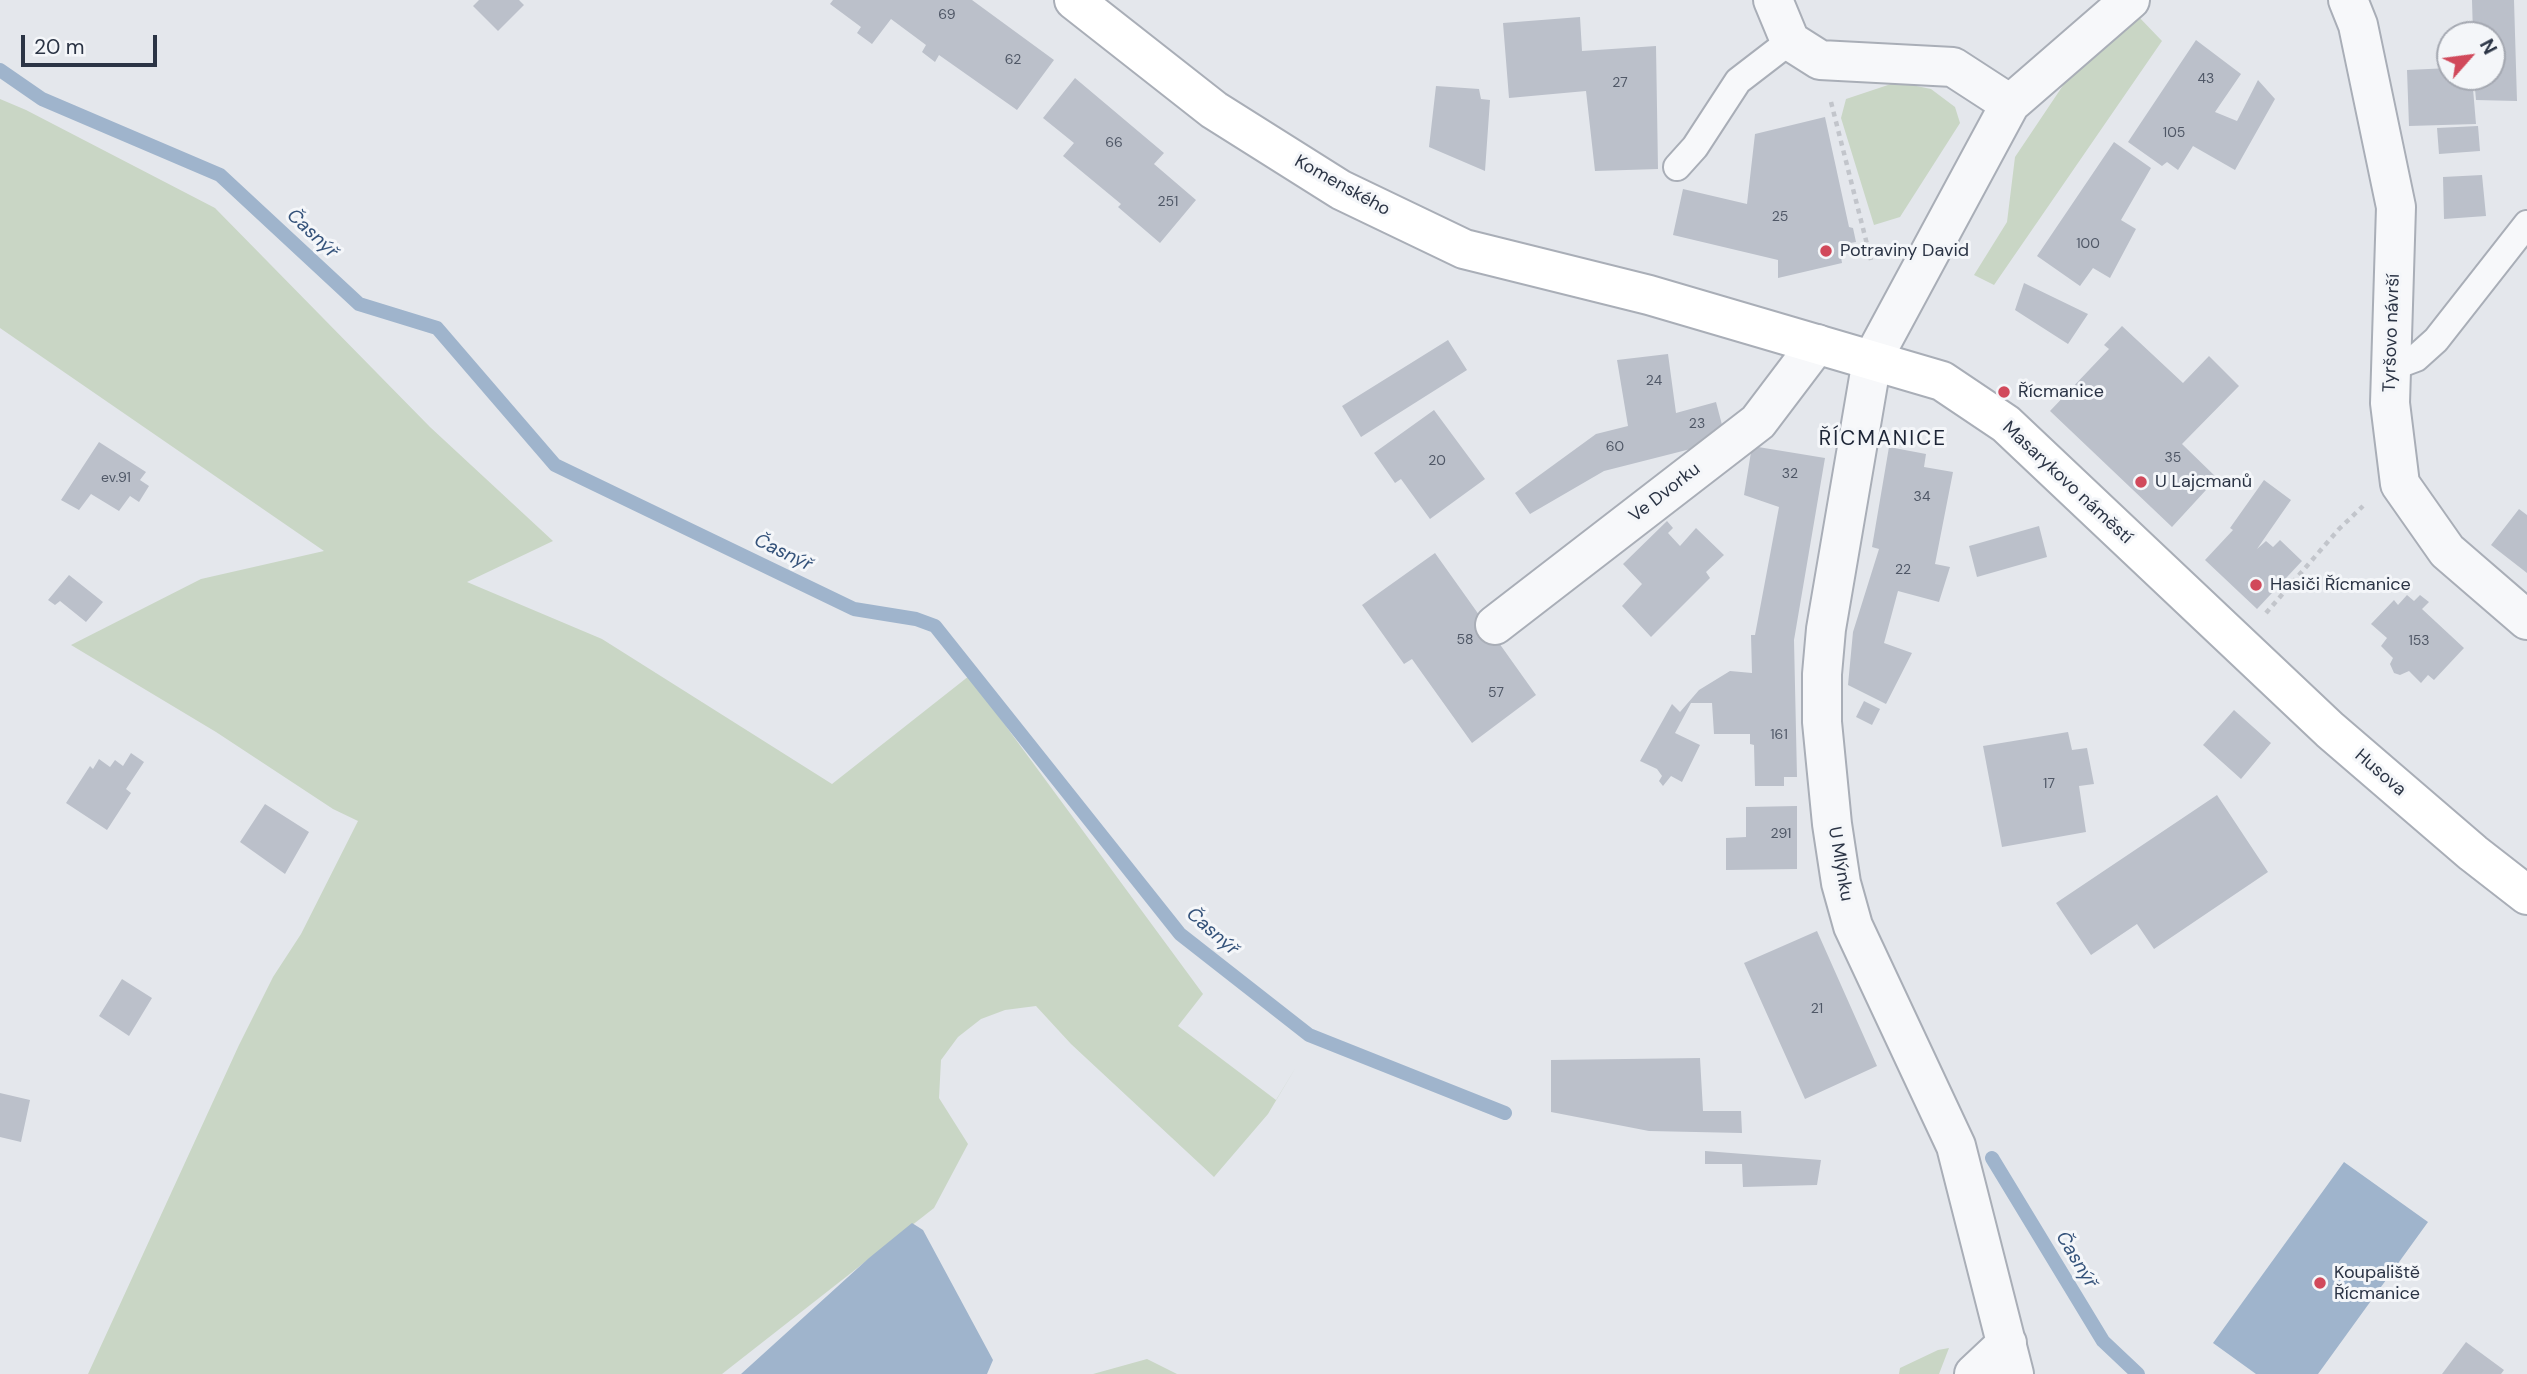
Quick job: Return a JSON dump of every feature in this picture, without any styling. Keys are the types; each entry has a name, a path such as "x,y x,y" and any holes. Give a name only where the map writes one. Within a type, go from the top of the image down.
{"main road":[{"name":"Komenského","path":"1074,0 1214,110 1341,190 1464,249 1649,295"},
{"name":"Masarykovo náměstí","path":"1649,295 1942,381 2006,424 2238,646"},
{"name":"Husova","path":"2238,646 2424,812 2527,895"}],"street":[{"path":"1773,0 1805,50 1953,67 2010,104"},
{"path":"1872,360 2010,104 2130,0"},
{"name":"Tyršovo návrší","path":"2348,0 2358,25 2396,207 2390,403 2400,484 2447,551 2527,620"},
{"name":"Ve Dvorku","path":"1495,625 1758,422 1817,344"},
{"name":"U Mlýnku","path":"1872,360 1823,665 1822,722 1834,836 1841,883 1853,926 1955,1146 2011,1358"},
{"path":"1975,1374 2011,1358 2043,1374"}],"lane":[{"path":"1677,167 1695,147 1738,81 1805,50"},
{"path":"2392,367 2416,358 2436,340 2527,224"}],"path":[{"path":"1805,50 1871,260"},
{"path":"2238,646 2339,529 2374,495 2400,484"}],"green space":[{"path":"2137,15 2162,41 1994,285 1974,275 2007,222 2015,157 2074,69"},
{"path":"1897,82 1931,89 1955,107 1960,123 1900,217 1874,225 1841,118 1846,99"},
{"path":"0,99 215,208 430,427 553,541 467,582 602,639 832,784 969,676 1203,994 1178,1026 1276,1100 1296,1067 1268,1114 1214,1177 1071,1044 1036,1006 1005,1010 981,1019 958,1037 941,1060 939,1098 968,1144 934,1208 722,1374 88,1374 239,1045 273,977 301,934 358,821 333,809 216,732 71,645 201,579 324,551 0,328"},
{"path":"1949,1348 1939,1374 1899,1374 1900,1368 1938,1350"},
{"path":"1147,1359 1177,1374 1093,1374"}],"water":[{"name":"Koupaliště Řícmanice","path":"2344,1162 2428,1222 2318,1374 2256,1374 2213,1343"},
{"path":"912,1223 923,1230 993,1360 987,1374 741,1374 869,1258"}],"building":[{"path":"479,0 519,0 524,5 498,31 473,6"},
{"path":"833,0 972,0 1054,60 1017,110 939,55 935,62 922,52 926,45 891,19 872,44 857,33 861,27 830,4"},
{"path":"2472,0 2514,0 2517,101 2476,100 2475,91 2506,91 2506,21 2473,21"},
{"path":"1580,17 1582,51 1656,46 1658,169 1595,171 1586,91 1509,98 1503,23"},
{"path":"2196,40 2241,74 2215,112 2237,121 2258,80 2275,99 2235,170 2193,146 2178,170 2167,162 2162,166 2128,142"},
{"path":"2436,69 2436,91 2473,91 2476,124 2409,126 2407,70"},
{"path":"1075,78 1164,153 1154,164 1196,200 1160,243 1118,207 1121,204 1063,156 1074,143 1043,118"},
{"path":"1436,86 1479,89 1481,99 1490,100 1485,171 1429,147"},
{"path":"1825,117 1849,227 1853,228 1856,242 1839,245 1842,263 1778,278 1778,260 1673,235 1683,189 1747,204 1755,134"},
{"path":"2478,126 2480,151 2439,154 2437,128"},
{"path":"2114,142 2151,168 2121,220 2136,229 2110,278 2093,268 2080,286 2037,256"},
{"path":"2482,175 2486,216 2444,219 2443,177"},
{"path":"2024,283 2088,314 2068,344 2015,310"},
{"path":"2122,326 2183,383 2209,356 2239,386 2182,444 2217,478 2172,527 2050,411 2109,349 2104,345"},
{"path":"1448,340 1467,370 1361,437 1342,406"},
{"path":"1668,354 1676,413 1716,402 1726,440 1604,471 1530,514 1515,493 1596,434 1628,426 1617,360"},
{"path":"1434,410 1485,479 1430,519 1401,479 1395,483 1374,453"},
{"path":"99,442 146,472 140,480 149,486 139,502 130,496 119,511 91,494 79,510 61,500"},
{"path":"1752,446 1825,458 1794,640 1797,777 1784,777 1784,786 1755,786 1754,745 1750,744 1750,734 1714,734 1712,703 1691,703 1675,733 1700,745 1682,782 1671,776 1663,786 1659,781 1662,776 1657,769 1640,761 1672,704 1680,712 1699,690 1730,671 1752,673 1751,635 1755,635 1779,507 1744,495"},
{"path":"1889,447 1926,454 1924,467 1953,472 1935,564 1950,567 1939,602 1898,591 1884,643 1912,653 1886,704 1848,685 1853,632 1879,549 1872,547"},
{"name":"Hasiči Řícmanice","path":"2264,480 2291,500 2257,549 2266,541 2273,547 2280,540 2302,561 2257,609 2205,560 2233,530 2230,528"},
{"path":"2519,509 2527,515 2527,573 2491,545"},
{"path":"1667,521 1673,528 1668,533 1680,546 1696,528 1724,555 1706,572 1710,578 1651,637 1622,606 1642,584 1623,564"},
{"path":"2039,526 2047,557 1977,577 1969,546"},
{"path":"1435,553 1536,695 1472,743 1412,659 1404,664 1362,605"},
{"path":"69,575 103,602 86,622 60,601 55,605 48,600"},
{"path":"2407,595 2414,601 2420,595 2429,602 2422,609 2464,648 2434,680 2428,675 2421,683 2409,671 2400,675 2394,673 2390,664 2393,658 2381,646 2387,638 2371,624 2394,600 2398,605"},
{"path":"1864,701 1880,709 1872,725 1856,717"},
{"path":"2234,710 2271,743 2241,779 2203,745"},
{"path":"2068,732 2072,750 2087,748 2094,784 2079,786 2086,832 2002,847 1983,746"},
{"path":"131,753 144,762 126,789 131,793 107,830 66,803 90,766 93,769 99,759 110,767 115,760 123,766"},
{"path":"2217,795 2268,872 2154,949 2137,924 2091,955 2056,903"},
{"path":"265,804 309,832 285,874 240,842"},
{"path":"1797,806 1797,869 1726,870 1726,838 1746,837 1746,807"},
{"path":"1817,931 1877,1066 1805,1099 1744,963"},
{"path":"122,979 152,998 129,1036 99,1016"},
{"path":"1700,1058 1703,1111 1741,1111 1742,1133 1649,1131 1551,1112 1551,1060"},
{"path":"0,1093 30,1100 21,1142 0,1137"},
{"path":"1705,1151 1821,1160 1817,1185 1743,1187 1742,1164 1705,1164"},
{"path":"2466,1342 2504,1370 2501,1374 2442,1374"}],"waterway":[{"name":"Časnýř","path":"0,70 42,99 220,175 359,304 437,328 555,465 854,609 916,619 935,626 1180,934 1309,1035 1505,1113"},
{"name":"Časnýř","path":"1992,1158 2103,1341 2138,1374"}],"place":[{"name":"Potraviny David","path":"1826,251"},
{"name":"Řícmanice","path":"2004,392"},
{"name":"U Lajcmanů","path":"2141,482"},
{"name":"Hasiči Řícmanice","path":"2256,585"},
{"name":"Koupaliště Řícmanice","path":"2320,1283"}],"district":[{"name":"ŘÍCMANICE","path":"1883,439"}]}
